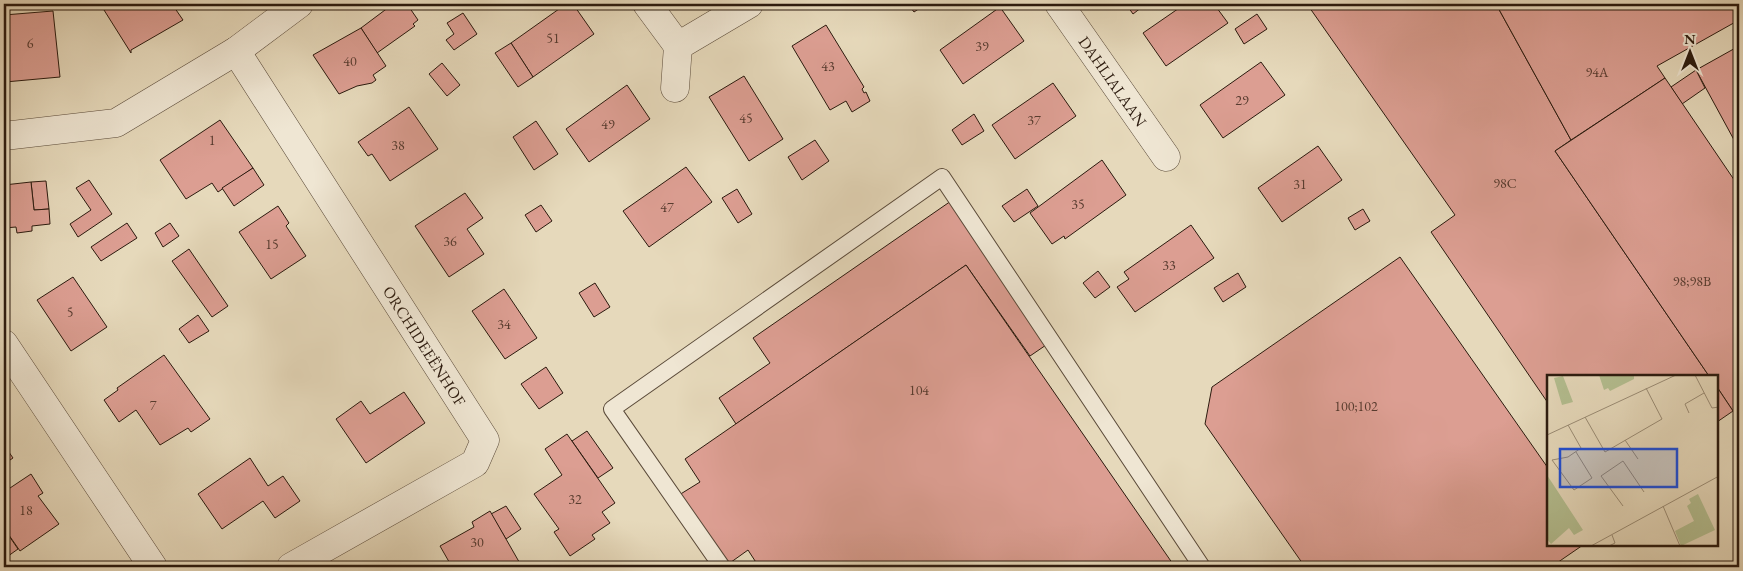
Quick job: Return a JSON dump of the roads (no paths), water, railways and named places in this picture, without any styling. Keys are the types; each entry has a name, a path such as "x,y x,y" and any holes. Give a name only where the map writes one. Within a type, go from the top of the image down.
{"street":[{"path":"4,136 116,124 236,52 299,4"},
{"path":"647,4 678,46 676,88"},
{"path":"678,46 749,4"},
{"name":"DAHLIALAAN","path":"1059,4 1166,157"},
{"name":"ORCHIDEEËNHOF","path":"236,52 485,440 475,463 291,567"},
{"path":"4,344 153,567"}],"lane":[{"path":"722,567 612,409 942,177 1202,567"}]}
